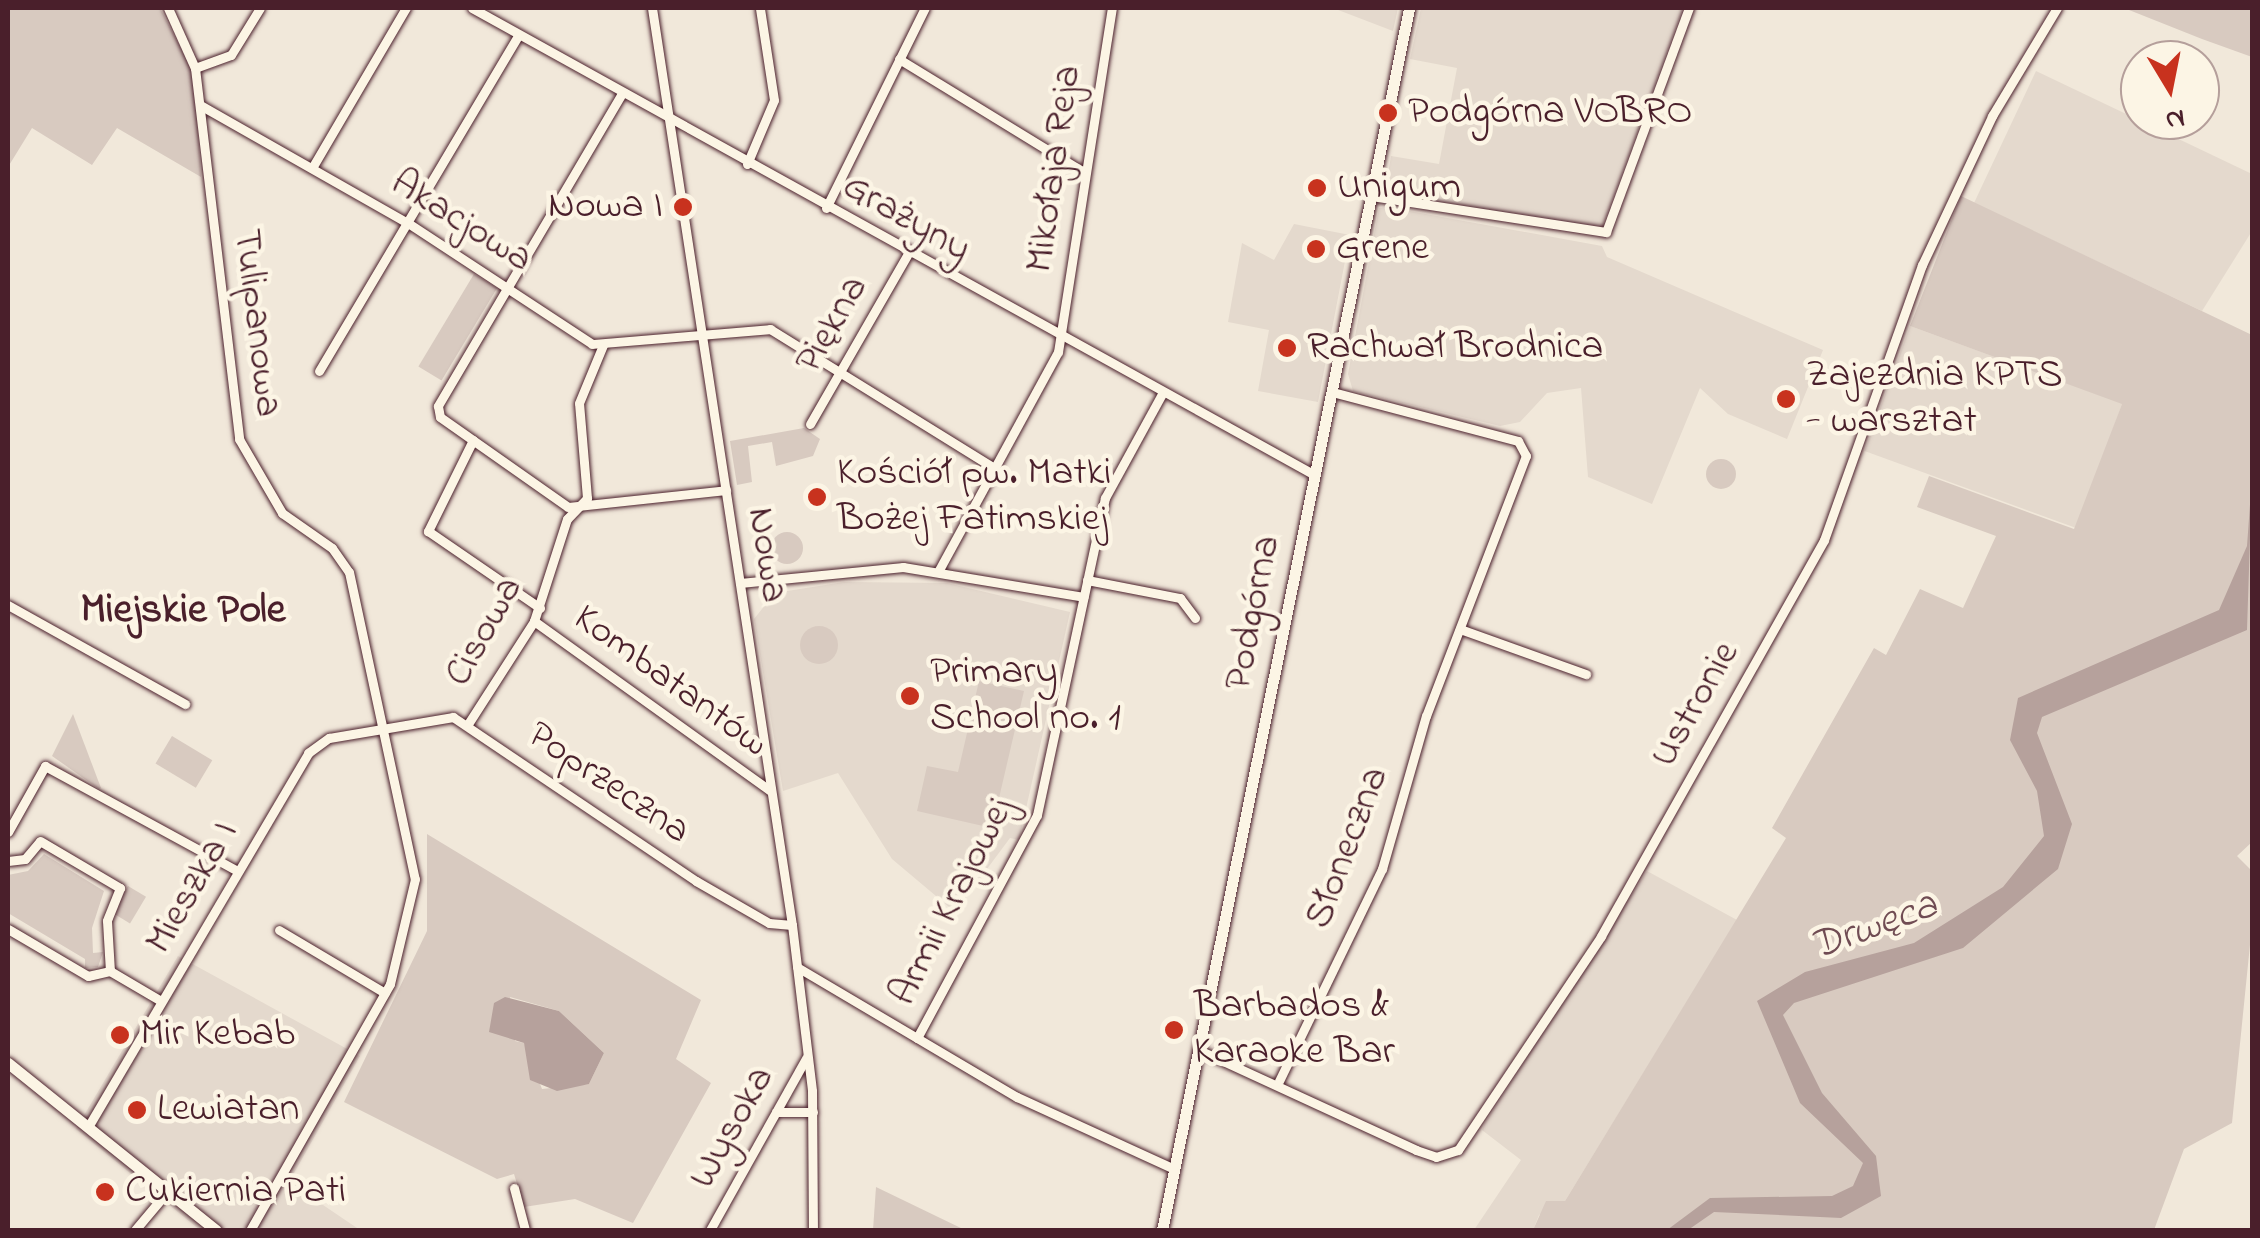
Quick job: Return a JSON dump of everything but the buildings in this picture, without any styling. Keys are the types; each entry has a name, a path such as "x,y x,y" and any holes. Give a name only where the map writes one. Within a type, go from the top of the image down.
{"main road":[{"name":"Podgórna","path":"1162,1230 1409,8"},
{"path":"8,1064 216,1230"}],"street":[{"name":"Tulipanowa","path":"168,8 195,68 240,439 294,527 343,559 386,724 415,879 406,940 385,993 250,1230"},
{"path":"195,68 231,55 260,8"},
{"path":"312,168 406,8"},
{"name":"Grażyny","path":"472,8 907,255 1315,474"},
{"name":"Nowa","path":"652,8 792,925 813,1112 812,1230"},
{"path":"747,164 773,114 760,8"},
{"path":"826,208 925,8"},
{"name":"Mikołaja Reja","path":"938,570 1060,339 1112,8"},
{"path":"1371,196 1606,232 1689,8"},
{"name":"Ustronie","path":"1199,1050 1278,1081 1416,1150 1436,1157 1458,1150 1601,936 1824,540 1928,250 2057,8"},
{"path":"319,372 518,36"},
{"path":"899,59 1084,173"},
{"path":"621,95 438,406 474,440 581,510 726,490"},
{"name":"Akacjowa","path":"200,105 408,223 603,345"},
{"name":"Piękna","path":"810,424 907,255"},
{"path":"581,510 579,403 603,345 702,332 770,329 994,468"},
{"name":"Słoneczna","path":"1278,1081 1382,869 1460,630 1524,466 1518,441 1333,392"},
{"name":"Armii Krajowej","path":"916,1038 1037,815 1113,476 1162,394"},
{"path":"474,440 428,531 540,608"},
{"name":"Cisowa","path":"468,724 534,621 567,519 581,510"},
{"path":"740,582 836,568 938,570 1084,597"},
{"path":"1087,580 1180,598 1195,618"},
{"path":"8,605 185,704"},
{"name":"Kombatantów","path":"534,621 772,792"},
{"path":"1460,630 1586,674"},
{"name":"Poprzeczna","path":"386,724 431,715 468,724 696,881 769,923 792,925"},
{"name":"Mieszka I","path":"88,1127 236,870 314,746 386,724"},
{"path":"8,832 45,766 236,870"},
{"path":"8,861 25,859 40,841 120,888 106,921 110,971"},
{"path":"8,929 88,976 110,971 161,1001"},
{"path":"279,930 385,993"},
{"path":"797,967 916,1038 1174,1169"},
{"name":"Wysoka","path":"710,1230 808,1056"},
{"path":"776,1112 813,1112"},
{"path":"514,1188 524,1230"},
{"path":"134,1230 167,1192"}],"shaded area":[{"path":"8,8 160,8 194,74 201,177 117,128 92,165 32,128 8,167"},
{"path":"1333,8 1398,8 1393,31"},
{"path":"1421,8 1683,8 1602,228 1385,193 1391,156 1439,164 1457,68 1410,59"},
{"path":"2124,8 2252,8 2252,57 2220,45 2220,40 2202,39"},
{"path":"2036,71 2120,111 2120,140 2181,140 2252,174 2252,231 2202,311 1974,203"},
{"path":"1961,196 2252,335 2252,842 2237,856 2252,871 2252,925 2232,1123 2184,1149 2154,1230 1533,1230 1546,1201 1565,1201 1786,838 1772,828 1874,648 1886,655 1920,589 1963,608 1996,536 1917,507 1929,476 2074,529 2122,404 1910,326"},
{"path":"1379,208 1602,246 1607,257 1823,350 1787,439 1728,414 1700,388 1652,504 1588,477 1581,388 1547,393 1520,422 1500,426 1353,391 1348,374"},
{"path":"1294,224 1350,235 1318,402 1258,391 1269,330 1228,322 1242,243 1274,260"},
{"path":"474,274 497,288 442,380 418,367"},
{"path":"1910,326 2122,403 2077,528 1865,451"},
{"path":"804,428 820,439 813,456 776,466 772,442 748,446 752,482 737,485 730,441"},
{"path":"1721,459 1735,468 1736,474 1727,488 1721,489 1707,480 1706,474 1715,460"},
{"path":"2252,477 2247,630 2042,717 2037,733 2072,824 2058,869 1963,948 1794,1003 1783,1015 1822,1093 1876,1156 1881,1196 1841,1218 1714,1212 1688,1230 1667,1230 1710,1198 1832,1196 1853,1186 1863,1163 1800,1103 1757,1001 1805,972 1914,943 2003,887 2044,836 2037,791 2010,740 2018,698 2219,610 2247,546"},
{"path":"787,532 798,537 803,548 798,559 787,564 776,559 771,548 776,537"},
{"name":"Primary School no. 1","path":"844,582 947,583 1070,612 1019,840 1010,838 955,912 892,859 838,773 783,791 754,619 775,593"},
{"path":"819,626 832,632 838,645 832,658 819,664 806,658 800,645 806,632"},
{"path":"979,681 1024,691 992,828 917,811 927,766 958,772"},
{"path":"73,714 101,788 99,789 52,756"},
{"path":"172,736 212,760 196,788 156,763"},
{"path":"427,834 701,1000 676,1059 711,1083 633,1223 575,1199 524,1207 514,1174 497,1179 344,1102 427,931","holes":["510,997 559,1011 604,1053 589,1084 542,1089 524,1043 515,1041"]},
{"path":"44,854 104,891 92,928 93,953 103,952 98,967 85,968 85,959 8,913 8,875 28,871"},
{"path":"1647,871 1737,920 1565,1201 1539,1215 1533,1230 1474,1230 1521,1160 1482,1130 1485,1123"},
{"path":"128,886 146,897 130,923 112,913"},
{"path":"178,956 360,1056 289,1182 360,1230 200,1230 76,1129"},
{"path":"505,997 559,1011 604,1053 589,1084 557,1091 530,1080 524,1043 489,1032 494,1003"},
{"path":"876,1187 965,1230 873,1230"}],"place":[{"name":"Podgórna VOBRO","path":"1388,113"},
{"name":"Unigum","path":"1317,188"},
{"name":"Nowa I","path":"683,207"},
{"name":"Grene","path":"1316,249"},
{"name":"Rachwał Brodnica","path":"1287,348"},
{"name":"Zajezdnia KPTS - warsztat","path":"1786,399"},
{"name":"Kościół pw. Matki Bożej Fatimskiej","path":"817,497"},
{"name":"Primary School no. 1","path":"910,696"},
{"name":"Barbados & Karaoke Bar","path":"1174,1030"},
{"name":"Mir Kebab","path":"120,1035"},
{"name":"Lewiatan","path":"137,1110"},
{"name":"Cukiernia Pati","path":"105,1192"}],"district":[{"name":"Miejskie Pole","path":"183,611"}],"water label":[{"name":"Drwęca","path":"1874,927"}]}
